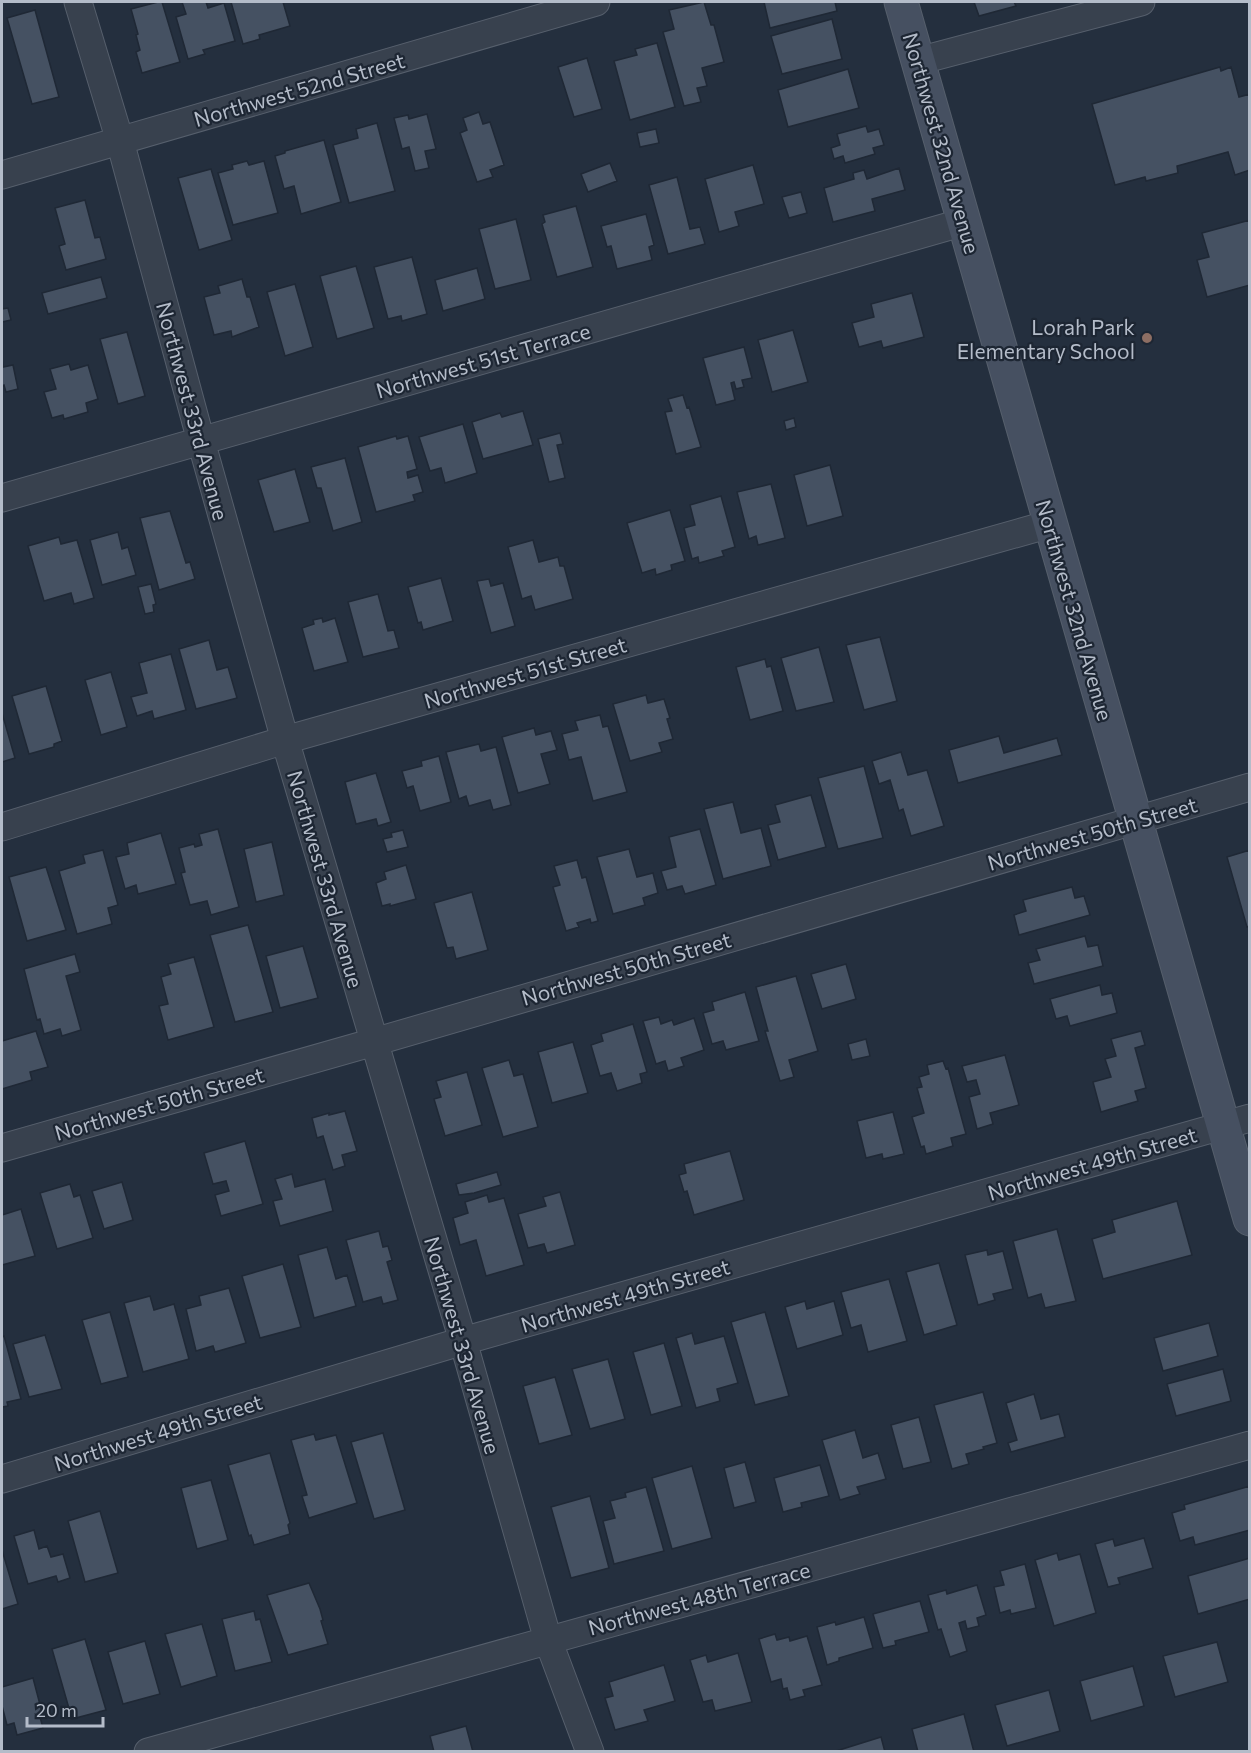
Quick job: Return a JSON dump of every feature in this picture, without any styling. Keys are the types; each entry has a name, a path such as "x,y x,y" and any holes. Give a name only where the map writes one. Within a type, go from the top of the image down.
{"main road":[{"name":"Northwest 32nd Avenue","path":"901,2 1135,820 1236,1122 1250,1219"}],"street":[{"name":"Northwest 33rd Avenue","path":"78,2 120,141 285,740 463,1341 548,1640 590,1752"},
{"name":"Northwest 52nd Street","path":"2,175 596,2"},
{"path":"918,62 1141,2"},
{"name":"Northwest 51st Terrace","path":"2,498 964,222"},
{"name":"Northwest 51st Street","path":"2,827 285,740 1050,524"},
{"name":"Northwest 50th Street","path":"2,1148 1250,787"},
{"name":"Northwest 49th Street","path":"2,1479 463,1341 1236,1122"},
{"name":"Northwest 48th Terrace","path":"148,1752 1250,1445"}],"building":[{"path":"162,2 180,62 142,73 136,52 140,50 136,35 138,34 131,9"},
{"path":"182,2 206,2 208,8 224,3 235,41 203,50 205,54 188,59 176,17 186,14"},
{"path":"231,2 283,2 290,26 259,35 260,39 243,44"},
{"path":"704,2 711,25 714,25 724,62 702,68 707,86 697,88 701,102 684,106 663,32 674,29 669,10"},
{"path":"764,2 835,2 837,11 770,28"},
{"path":"974,2 1014,2 1016,6 979,16"},
{"path":"35,10 59,97 32,104 7,18"},
{"path":"832,19 842,59 782,74 771,36"},
{"path":"657,43 675,107 630,120 614,61 637,55 635,49"},
{"path":"587,58 602,109 574,117 558,67"},
{"path":"1220,67 1221,71 1231,67 1239,97 1250,94 1250,170 1235,175 1228,152 1177,166 1178,173 1146,181 1145,177 1115,185 1092,104"},
{"path":"848,69 859,108 788,127 778,90"},
{"path":"479,112 483,124 490,122 504,165 490,170 493,177 477,182 460,133 467,130 463,118"},
{"path":"427,114 436,149 425,151 429,168 415,171 409,147 402,149 394,118 408,115 409,119"},
{"path":"377,123 395,191 349,203 333,145 358,138 356,129"},
{"path":"866,126 868,132 879,129 884,145 873,148 875,154 845,163 843,156 834,159 831,148 840,145 837,134"},
{"path":"656,129 659,143 640,147 637,133"},
{"path":"324,140 341,202 301,214 294,186 284,189 275,156"},
{"path":"247,161 249,165 264,161 278,213 233,225 218,173 233,169 232,165"},
{"path":"610,163 617,181 588,192 581,174"},
{"path":"753,165 764,204 735,212 739,226 719,232 705,179"},
{"path":"899,168 905,190 872,199 875,211 833,222 824,188 854,179 853,173 864,170 867,179"},
{"path":"211,169 232,240 199,250 178,178"},
{"path":"677,177 690,229 700,227 705,244 668,254 649,185"},
{"path":"801,192 807,213 789,218 782,197"},
{"path":"85,200 95,238 100,237 106,259 66,270 59,246 65,244 55,208"},
{"path":"576,206 593,267 557,277 542,224 545,222 543,215"},
{"path":"646,214 654,245 649,247 652,260 617,269 611,246 607,247 601,226"},
{"path":"516,219 531,280 495,289 479,229"},
{"path":"1250,220 1250,285 1207,297 1197,260 1209,257 1202,233"},
{"path":"412,257 427,314 402,321 401,316 388,319 374,267"},
{"path":"356,266 374,328 337,339 320,276"},
{"path":"477,268 485,299 443,311 435,280"},
{"path":"101,277 107,298 48,314 42,293"},
{"path":"242,279 259,327 232,337 231,331 214,335 204,297 220,293 218,286"},
{"path":"295,284 313,347 285,356 267,292"},
{"path":"912,293 924,337 883,348 881,341 859,347 852,323 874,317 871,304"},
{"path":"8,308 11,320 2,322 2,309"},
{"path":"793,330 808,382 772,392 758,340"},
{"path":"127,332 145,396 118,404 100,339"},
{"path":"744,347 752,378 742,380 744,387 736,389 734,382 731,383 735,400 716,405 703,358"},
{"path":"2,359 3,367 13,365 18,389 6,392 4,385 2,386"},
{"path":"69,364 71,370 88,365 98,399 86,403 88,412 64,419 63,415 52,418 44,392 56,389 50,369"},
{"path":"683,395 701,447 676,454 665,412 672,411 668,399"},
{"path":"523,411 533,445 483,459 472,422 500,413 502,417"},
{"path":"794,418 796,427 786,430 784,421"},
{"path":"463,424 477,473 445,483 441,468 430,471 419,437"},
{"path":"560,433 563,444 557,445 565,478 549,482 538,439"},
{"path":"396,436 397,439 408,436 417,469 407,472 408,478 418,475 423,492 413,495 415,501 376,512 358,447"},
{"path":"345,458 362,522 333,531 321,488 317,488 311,467"},
{"path":"830,465 843,516 807,526 794,475"},
{"path":"295,469 310,522 274,532 258,480"},
{"path":"771,484 785,538 758,545 756,536 749,539 737,492"},
{"path":"721,496 735,547 722,551 724,556 699,563 698,557 692,559 684,528 695,525 690,505"},
{"path":"670,510 685,561 671,565 672,570 656,575 655,569 642,573 627,523"},
{"path":"170,511 186,563 190,562 195,579 159,590 140,518"},
{"path":"118,532 122,549 128,547 136,575 102,585 90,540"},
{"path":"59,537 61,544 77,540 94,598 74,604 71,593 44,601 28,546"},
{"path":"533,540 539,562 558,557 560,566 564,566 573,599 535,610 531,596 522,599 508,547"},
{"path":"441,578 453,621 423,630 421,622 418,623 408,587"},
{"path":"489,579 491,586 503,583 515,626 491,633 477,581"},
{"path":"151,584 156,604 153,605 154,612 145,614 138,587"},
{"path":"378,594 388,631 394,630 399,648 363,657 348,602"},
{"path":"322,618 323,622 335,618 348,662 314,671 302,628 314,624 313,620"},
{"path":"880,637 897,701 864,710 846,645"},
{"path":"209,640 217,670 228,667 237,698 196,709 179,649"},
{"path":"819,647 834,702 796,711 781,658"},
{"path":"171,654 186,710 154,719 152,711 137,716 131,697 147,693 139,663"},
{"path":"765,659 767,667 771,666 783,711 750,720 736,667"},
{"path":"111,672 127,727 101,735 85,680"},
{"path":"46,686 62,741 54,744 54,747 29,754 12,696"},
{"path":"646,695 648,703 664,699 673,739 659,743 662,752 630,761 613,704"},
{"path":"2,713 15,758 2,762"},
{"path":"600,715 603,727 608,726 627,792 593,801 581,757 569,760 562,734 578,730 575,721"},
{"path":"534,728 536,735 551,731 557,750 541,754 550,784 518,793 502,737"},
{"path":"999,736 1004,753 1057,738 1062,755 958,783 949,750"},
{"path":"479,744 481,751 496,747 511,805 493,810 490,800 469,806 466,796 459,799 446,752"},
{"path":"901,752 908,775 927,770 944,826 911,836 903,809 899,811 890,780 879,784 872,761"},
{"path":"439,756 451,802 420,811 413,786 407,788 402,771 422,766 421,761"},
{"path":"864,766 883,838 838,849 818,778"},
{"path":"376,773 391,822 378,826 376,819 356,824 345,782"},
{"path":"811,795 826,847 778,860 768,825 780,822 775,805"},
{"path":"733,802 741,833 761,828 771,866 723,879 704,809"},
{"path":"218,829 239,907 211,915 207,901 190,905 181,873 185,872 179,848 194,844 195,847 202,845 199,834"},
{"path":"700,829 716,885 685,894 682,886 667,890 661,871 676,867 669,837"},
{"path":"403,830 408,847 387,852 383,839 392,837 391,833"},
{"path":"161,833 176,884 138,894 136,885 125,889 116,857 129,854 127,843"},
{"path":"272,842 284,895 256,902 244,849"},
{"path":"629,849 637,877 653,873 658,893 643,898 645,905 613,914 597,857"},
{"path":"103,850 118,905 108,908 112,924 77,934 59,871 85,863 83,855"},
{"path":"1250,850 1250,926 1247,927 1227,857"},
{"path":"577,860 582,878 586,877 598,921 591,923 590,919 577,923 579,927 566,931 553,887 560,885 554,866"},
{"path":"406,865 416,899 382,906 376,883 386,879 384,872"},
{"path":"46,867 66,930 27,941 9,877"},
{"path":"1072,887 1075,898 1084,896 1090,915 1019,935 1014,915 1026,911 1023,900"},
{"path":"472,892 488,950 456,959 453,947 447,948 434,903"},
{"path":"248,925 273,1012 235,1022 210,935"},
{"path":"1085,936 1088,947 1098,945 1103,966 1034,984 1028,963 1040,960 1036,949"},
{"path":"303,946 318,998 280,1008 266,956"},
{"path":"75,954 80,972 66,976 81,1030 62,1036 60,1029 44,1034 40,1019 37,1020 24,969"},
{"path":"194,957 214,1027 168,1040 159,1006 168,1004 161,977 171,974 168,964"},
{"path":"846,964 856,999 822,1009 811,974"},
{"path":"796,976 818,1051 789,1060 794,1077 780,1081 765,1031 768,1031 756,987"},
{"path":"1100,985 1102,995 1112,993 1117,1013 1070,1026 1067,1016 1056,1019 1050,999"},
{"path":"745,992 759,1041 726,1050 723,1041 712,1044 703,1013 714,1010 712,1002"},
{"path":"659,1017 661,1024 672,1020 674,1025 694,1018 704,1050 681,1058 684,1066 668,1071 665,1061 656,1064 643,1021"},
{"path":"633,1024 647,1072 640,1074 642,1083 617,1091 611,1073 600,1076 591,1045 603,1041 601,1034"},
{"path":"36,1031 48,1067 30,1072 32,1080 2,1089 2,1041"},
{"path":"1141,1031 1145,1045 1135,1048 1146,1088 1135,1091 1138,1101 1101,1112 1093,1082 1111,1077 1105,1059 1116,1056 1111,1039"},
{"path":"866,1039 870,1056 852,1060 848,1044"},
{"path":"573,1042 588,1093 552,1103 538,1052"},
{"path":"1005,1055 1019,1105 990,1113 993,1124 977,1129 969,1097 980,1094 976,1080 967,1082 962,1066"},
{"path":"509,1060 514,1076 523,1074 538,1127 503,1137 482,1068"},
{"path":"943,1061 946,1069 948,1068 966,1134 951,1138 953,1146 926,1154 924,1146 921,1147 912,1117 924,1113 917,1088 922,1087 919,1077 929,1074 927,1065"},
{"path":"467,1072 482,1125 445,1136 434,1099 441,1097 436,1081"},
{"path":"345,1111 357,1151 342,1155 345,1166 333,1170 323,1136 317,1138 312,1118"},
{"path":"893,1112 904,1154 883,1159 882,1154 866,1158 857,1121"},
{"path":"245,1141 263,1204 221,1216 215,1195 229,1191 226,1181 213,1184 204,1153"},
{"path":"730,1151 744,1200 694,1215 687,1191 684,1192 679,1175 686,1173 684,1164"},
{"path":"497,1172 501,1185 459,1195 456,1184"},
{"path":"292,1174 295,1187 325,1179 333,1211 280,1226 273,1201 282,1199 275,1179"},
{"path":"122,1182 133,1220 104,1229 92,1191"},
{"path":"70,1184 74,1197 80,1195 93,1238 57,1249 40,1193"},
{"path":"560,1192 575,1245 547,1253 544,1244 528,1248 518,1214 546,1206 543,1197"},
{"path":"487,1195 489,1202 504,1198 524,1265 486,1276 476,1240 460,1245 453,1218 468,1213 465,1202"},
{"path":"1177,1201 1192,1255 1103,1279 1092,1239 1115,1232 1112,1220"},
{"path":"21,1209 35,1256 2,1265 2,1215"},
{"path":"1057,1229 1076,1301 1045,1308 1041,1294 1028,1298 1013,1241"},
{"path":"379,1231 383,1247 388,1246 392,1260 387,1262 398,1300 383,1304 381,1297 363,1302 346,1240"},
{"path":"327,1247 336,1279 347,1275 356,1306 314,1318 298,1255"},
{"path":"987,1250 988,1255 1003,1251 1013,1289 993,1294 995,1300 978,1305 965,1255"},
{"path":"939,1263 957,1325 924,1335 906,1272"},
{"path":"283,1264 301,1327 260,1338 242,1276"},
{"path":"889,1279 907,1341 868,1352 861,1325 851,1328 841,1292"},
{"path":"229,1288 246,1343 215,1352 213,1346 196,1351 186,1309 201,1305 199,1296"},
{"path":"150,1296 154,1310 174,1304 189,1359 143,1372 124,1303"},
{"path":"805,1301 807,1309 834,1301 843,1335 797,1349 785,1307"},
{"path":"110,1312 128,1377 101,1384 82,1320"},
{"path":"765,1312 789,1396 755,1405 731,1322"},
{"path":"1209,1323 1218,1356 1163,1371 1154,1338"},
{"path":"692,1333 695,1344 724,1336 738,1383 717,1389 720,1401 696,1408 676,1338"},
{"path":"45,1335 62,1389 29,1397 13,1344"},
{"path":"4,1336 21,1399 7,1402 8,1406 2,1407 2,1337"},
{"path":"664,1343 682,1406 651,1415 633,1352"},
{"path":"608,1359 625,1419 590,1429 572,1369"},
{"path":"1223,1369 1231,1401 1176,1416 1167,1384"},
{"path":"555,1377 572,1435 539,1444 523,1386"},
{"path":"983,1392 997,1443 966,1454 969,1464 952,1469 934,1405"},
{"path":"1034,1394 1041,1419 1059,1414 1065,1437 1011,1452 1008,1443 1017,1440 1006,1403"},
{"path":"919,1417 931,1462 903,1469 891,1425"},
{"path":"855,1430 863,1458 878,1453 886,1479 857,1487 860,1494 840,1500 822,1440"},
{"path":"383,1433 405,1510 374,1519 351,1442"},
{"path":"314,1434 316,1440 336,1435 357,1503 309,1518 302,1496 307,1495 291,1440"},
{"path":"270,1453 290,1523 288,1525 290,1534 254,1545 251,1535 249,1536 228,1465"},
{"path":"745,1462 756,1502 734,1508 724,1468"},
{"path":"820,1465 829,1496 801,1503 802,1507 783,1512 774,1478"},
{"path":"692,1466 712,1538 672,1549 652,1478"},
{"path":"211,1480 228,1540 197,1549 181,1488"},
{"path":"1250,1486 1250,1530 1195,1545 1193,1537 1180,1541 1172,1513 1185,1509 1184,1505"},
{"path":"646,1487 664,1551 614,1564 603,1521 615,1518 610,1501 626,1497 625,1493"},
{"path":"590,1496 609,1568 571,1578 551,1507"},
{"path":"100,1511 118,1573 85,1582 68,1521"},
{"path":"34,1530 39,1549 47,1546 51,1557 63,1554 70,1578 58,1582 56,1576 28,1584 14,1536"},
{"path":"1144,1538 1153,1568 1118,1578 1120,1584 1108,1587 1095,1544 1113,1539 1115,1546"},
{"path":"2,1550 18,1604 2,1609"},
{"path":"1057,1553 1059,1560 1080,1554 1096,1613 1054,1626 1035,1560"},
{"path":"1250,1558 1250,1599 1198,1614 1188,1576"},
{"path":"1025,1564 1036,1608 1011,1614 1010,1610 1000,1613 994,1587 1004,1585 1000,1571"},
{"path":"309,1583 320,1609 328,1644 288,1655 267,1595"},
{"path":"977,1585 986,1615 977,1618 979,1626 967,1629 965,1621 959,1623 967,1651 950,1657 941,1629 938,1630 928,1595 946,1590 947,1594"},
{"path":"920,1601 929,1632 895,1641 896,1645 883,1648 873,1614"},
{"path":"254,1611 256,1620 260,1619 272,1662 235,1671 222,1619"},
{"path":"864,1617 873,1648 839,1658 839,1661 827,1665 817,1627 835,1622 836,1625"},
{"path":"202,1624 217,1676 181,1687 165,1634"},
{"path":"775,1634 777,1640 789,1637 790,1641 807,1636 822,1685 803,1690 805,1696 790,1700 787,1688 783,1689 781,1679 771,1682 759,1639"},
{"path":"85,1639 106,1710 72,1719 52,1649"},
{"path":"145,1641 160,1694 123,1704 108,1652"},
{"path":"1217,1642 1228,1682 1175,1697 1163,1656"},
{"path":"738,1653 752,1702 715,1711 712,1700 703,1702 690,1660 706,1655 708,1662"},
{"path":"664,1665 675,1701 644,1710 648,1721 615,1730 605,1698 613,1696 609,1682"},
{"path":"1133,1666 1144,1706 1091,1721 1080,1681"},
{"path":"33,1678 43,1716 40,1717 43,1728 17,1735 14,1723 7,1725 2,1706 2,1687"},
{"path":"1049,1690 1060,1731 1007,1746 995,1705"},
{"path":"964,1714 974,1752 918,1752 912,1729"},
{"path":"466,1726 473,1752 434,1752 430,1736"},
{"path":"881,1737 885,1752 833,1752"}],"place":[{"name":"Lorah Park Elementary School","path":"1147,338"}]}
